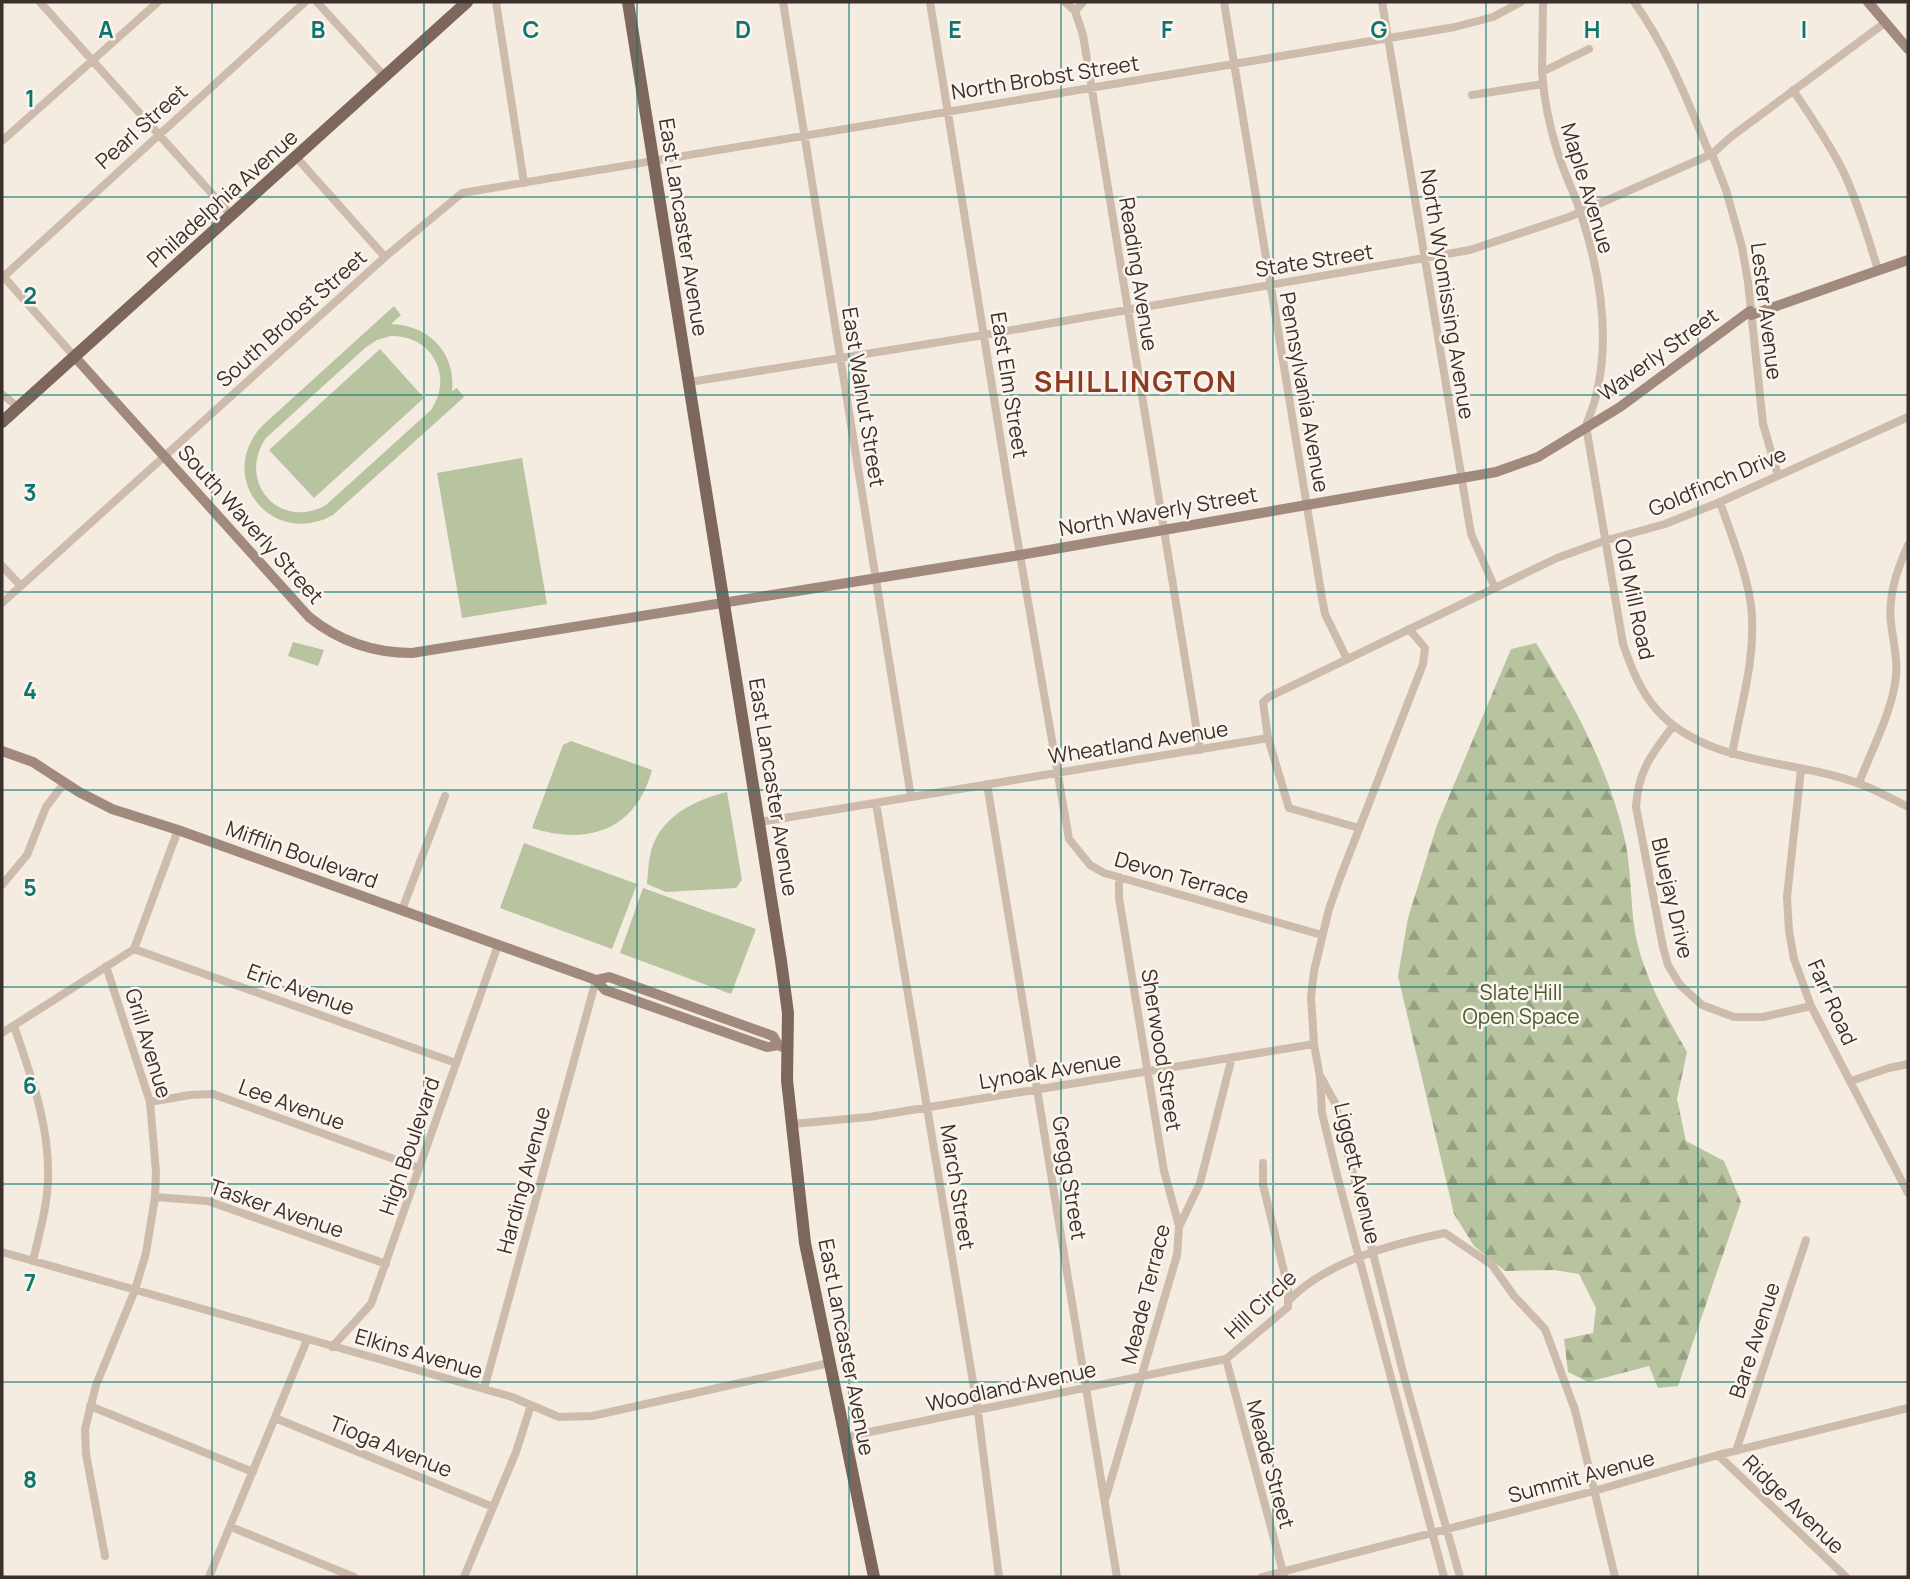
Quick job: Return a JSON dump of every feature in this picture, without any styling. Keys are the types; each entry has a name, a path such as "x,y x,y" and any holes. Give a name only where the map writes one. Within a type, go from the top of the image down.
{"main road":[{"name":"Philadelphia Avenue","path":"2,422 467,2"},
{"name":"East Lancaster Avenue","path":"628,2 760,822 786,1000 783,1047 805,1243 874,1577"}],"street":[{"path":"40,2 231,215"},
{"path":"2,141 158,2"},
{"name":"Pearl Street","path":"2,277 305,2"},
{"path":"317,2 385,77"},
{"path":"496,2 524,183"},
{"name":"East Walnut Street","path":"783,2 911,797"},
{"name":"East Elm Street","path":"930,2 1056,773"},
{"path":"1065,2 1074,11 1083,2"},
{"name":"Pennsylvania Avenue","path":"1224,2 1325,614 1348,659"},
{"name":"North Wyomissing Avenue","path":"1382,2 1472,539 1495,588"},
{"name":"North Brobst Street","path":"654,161 1454,27 1493,18 1521,2"},
{"name":"Maple Avenue","path":"1543,2 1543,84 1557,151 1580,212 1595,272 1602,330 1598,385 1586,426"},
{"name":"Lester Avenue","path":"1634,2 1657,37 1683,87 1726,190 1742,247 1748,282 1763,424 1778,475"},
{"path":"1868,2 1908,49"},
{"name":"Reading Avenue","path":"1074,11 1083,35 1200,750"},
{"name":"State Street","path":"690,382 984,335 1127,308 1424,259 1498,242 1580,212 1711,155 1732,136 1886,22"},
{"path":"1542,72 1589,49"},
{"path":"1472,96 1543,84"},
{"path":"1793,90 1844,174 1878,270"},
{"path":"296,157 385,257"},
{"name":"South Brobst Street","path":"2,603 385,257 462,193 654,161"},
{"name":"Waverly Street","path":"1586,426 1620,407 1751,313 1908,260"},
{"path":"2,277 74,356"},
{"name":"South Waverly Street","path":"74,356 309,617 340,638 371,649 394,653 429,651 725,603"},
{"path":"2,394 18,407"},
{"name":"Goldfinch Drive","path":"1409,629 1558,558 1604,541 1665,524 1720,502 1908,417"},
{"name":"North Waverly Street","path":"725,603 1496,472 1524,463 1586,426"},
{"name":"Old Mill Road","path":"1586,426 1623,644 1633,673 1656,710 1673,726 1697,740 1732,754 1859,783 1908,807"},
{"path":"1720,502 1745,579 1752,616 1749,664 1732,754"},
{"path":"1859,783 1894,688 1897,667 1891,599 1896,576 1908,546"},
{"path":"2,566 21,586"},
{"path":"1321,1077 1314,1044 1311,997 1322,935 1340,878 1423,664 1425,649 1409,629 1277,692 1263,702 1268,738 1289,808 1359,828"},
{"name":"Bluejay Drive","path":"1673,726 1644,766 1637,790 1636,807 1668,965 1690,996 1723,1015 1750,1018 1811,1006"},
{"name":"Wheatland Avenue","path":"760,822 1268,738"},
{"name":"Mifflin Boulevard","path":"2,751 33,762 79,792 112,809 178,830 596,980 605,990 767,1047 783,1047"},
{"name":"Farr Road","path":"1801,769 1787,878 1787,914 1794,960 1811,1006 1908,1193"},
{"name":"Devon Terrace","path":"1056,773 1069,839 1090,865 1104,873 1322,935"},
{"path":"2,886 27,855 46,807 65,782"},
{"name":"Gregg Street","path":"988,784 1117,1577"},
{"path":"401,910 445,796"},
{"name":"March Street","path":"876,803 978,1412 999,1577"},
{"path":"134,948 178,830"},
{"name":"Sherwood Street","path":"1119,877 1119,898 1147,1072 1164,1171 1179,1227"},
{"name":"High Boulevard","path":"332,1347 371,1304 498,945"},
{"name":"Grill Avenue","path":"105,1556 84,1442 96,1385 135,1290 146,1252 155,1197 155,1154 150,1102 106,966 134,948"},
{"name":"Eric Avenue","path":"134,948 456,1063"},
{"path":"33,1261 46,1199 47,1142 36,1090 6,1028 106,966"},
{"name":"Harding Avenue","path":"484,1389 596,980"},
{"name":"Lynoak Avenue","path":"792,1124 928,1108 1314,1044"},
{"name":"Meade Terrace","path":"1105,1499 1177,1255 1179,1227 1200,1183 1233,1057"},
{"path":"1851,1081 1908,1063"},
{"name":"Liggett Avenue","path":"1321,1077 1335,1103 1372,1254 1460,1577"},
{"name":"Liggett Avenue","path":"1321,1077 1322,1113 1444,1577"},
{"name":"Lee Avenue","path":"150,1102 213,1094 419,1168"},
{"path":"1263,1163 1263,1185 1288,1289 1288,1301"},
{"name":"Tasker Avenue","path":"155,1197 208,1201 386,1264"},
{"name":"Hill Circle","path":"1226,1359 1287,1307 1288,1301 1314,1277 1372,1254 1446,1233 1492,1265 1514,1296 1545,1329 1570,1394 1594,1491"},
{"name":"Bare Avenue","path":"1736,1451 1805,1240"},
{"name":"Elkins Avenue","path":"2,1252 484,1389 559,1417 592,1416 829,1363"},
{"path":"209,1577 307,1340"},
{"name":"Woodland Avenue","path":"845,1437 978,1412 1226,1359"},
{"name":"Meade Street","path":"1226,1359 1283,1575"},
{"path":"464,1577 516,1452 531,1405"},
{"path":"90,1406 253,1472"},
{"name":"Summit Avenue","path":"1262,1577 1283,1575 1718,1455 1908,1408"},
{"name":"Tioga Avenue","path":"275,1418 493,1507"},
{"name":"Ridge Avenue","path":"1718,1455 1846,1577"},
{"path":"1594,1491 1615,1577"},
{"path":"231,1527 354,1577"}],"green space":[{"path":"394,306 401,315 391,324 417,330 437,344 449,365 452,391 457,388 464,397 333,515 310,523 289,522 271,515 256,502 247,485 245,465 249,445 263,425","holes":["391,336 405,337 428,350 439,371 438,397 431,410 326,505 309,511 293,512 279,507 267,498 256,471 258,455 266,438 365,348 377,340"]},
{"path":"380,349 424,398 314,498 269,450"},
{"path":"522,458 547,604 462,618 437,473"},
{"path":"293,642 324,650 318,666 288,656"},
{"name":"Slate Hill Open Space","path":"1536,643 1588,736 1617,810 1627,850 1633,919 1642,960 1653,988 1687,1052 1677,1099 1686,1141 1724,1161 1741,1202 1678,1386 1658,1388 1649,1366 1588,1382 1568,1372 1564,1339 1593,1333 1596,1308 1579,1274 1554,1270 1505,1271 1474,1246 1454,1214 1398,976 1408,918 1437,825 1511,649"},
{"path":"571,741 652,770 645,790 622,819 607,828 572,835 532,828 563,745"},
{"path":"727,792 742,880 736,888 666,892 647,884 649,859 660,831 690,806"},
{"path":"524,843 637,884 612,949 500,908"},
{"path":"643,888 756,929 731,994 620,953"}],"district":[{"name":"SHILLINGTON","path":"1136,381"}]}
